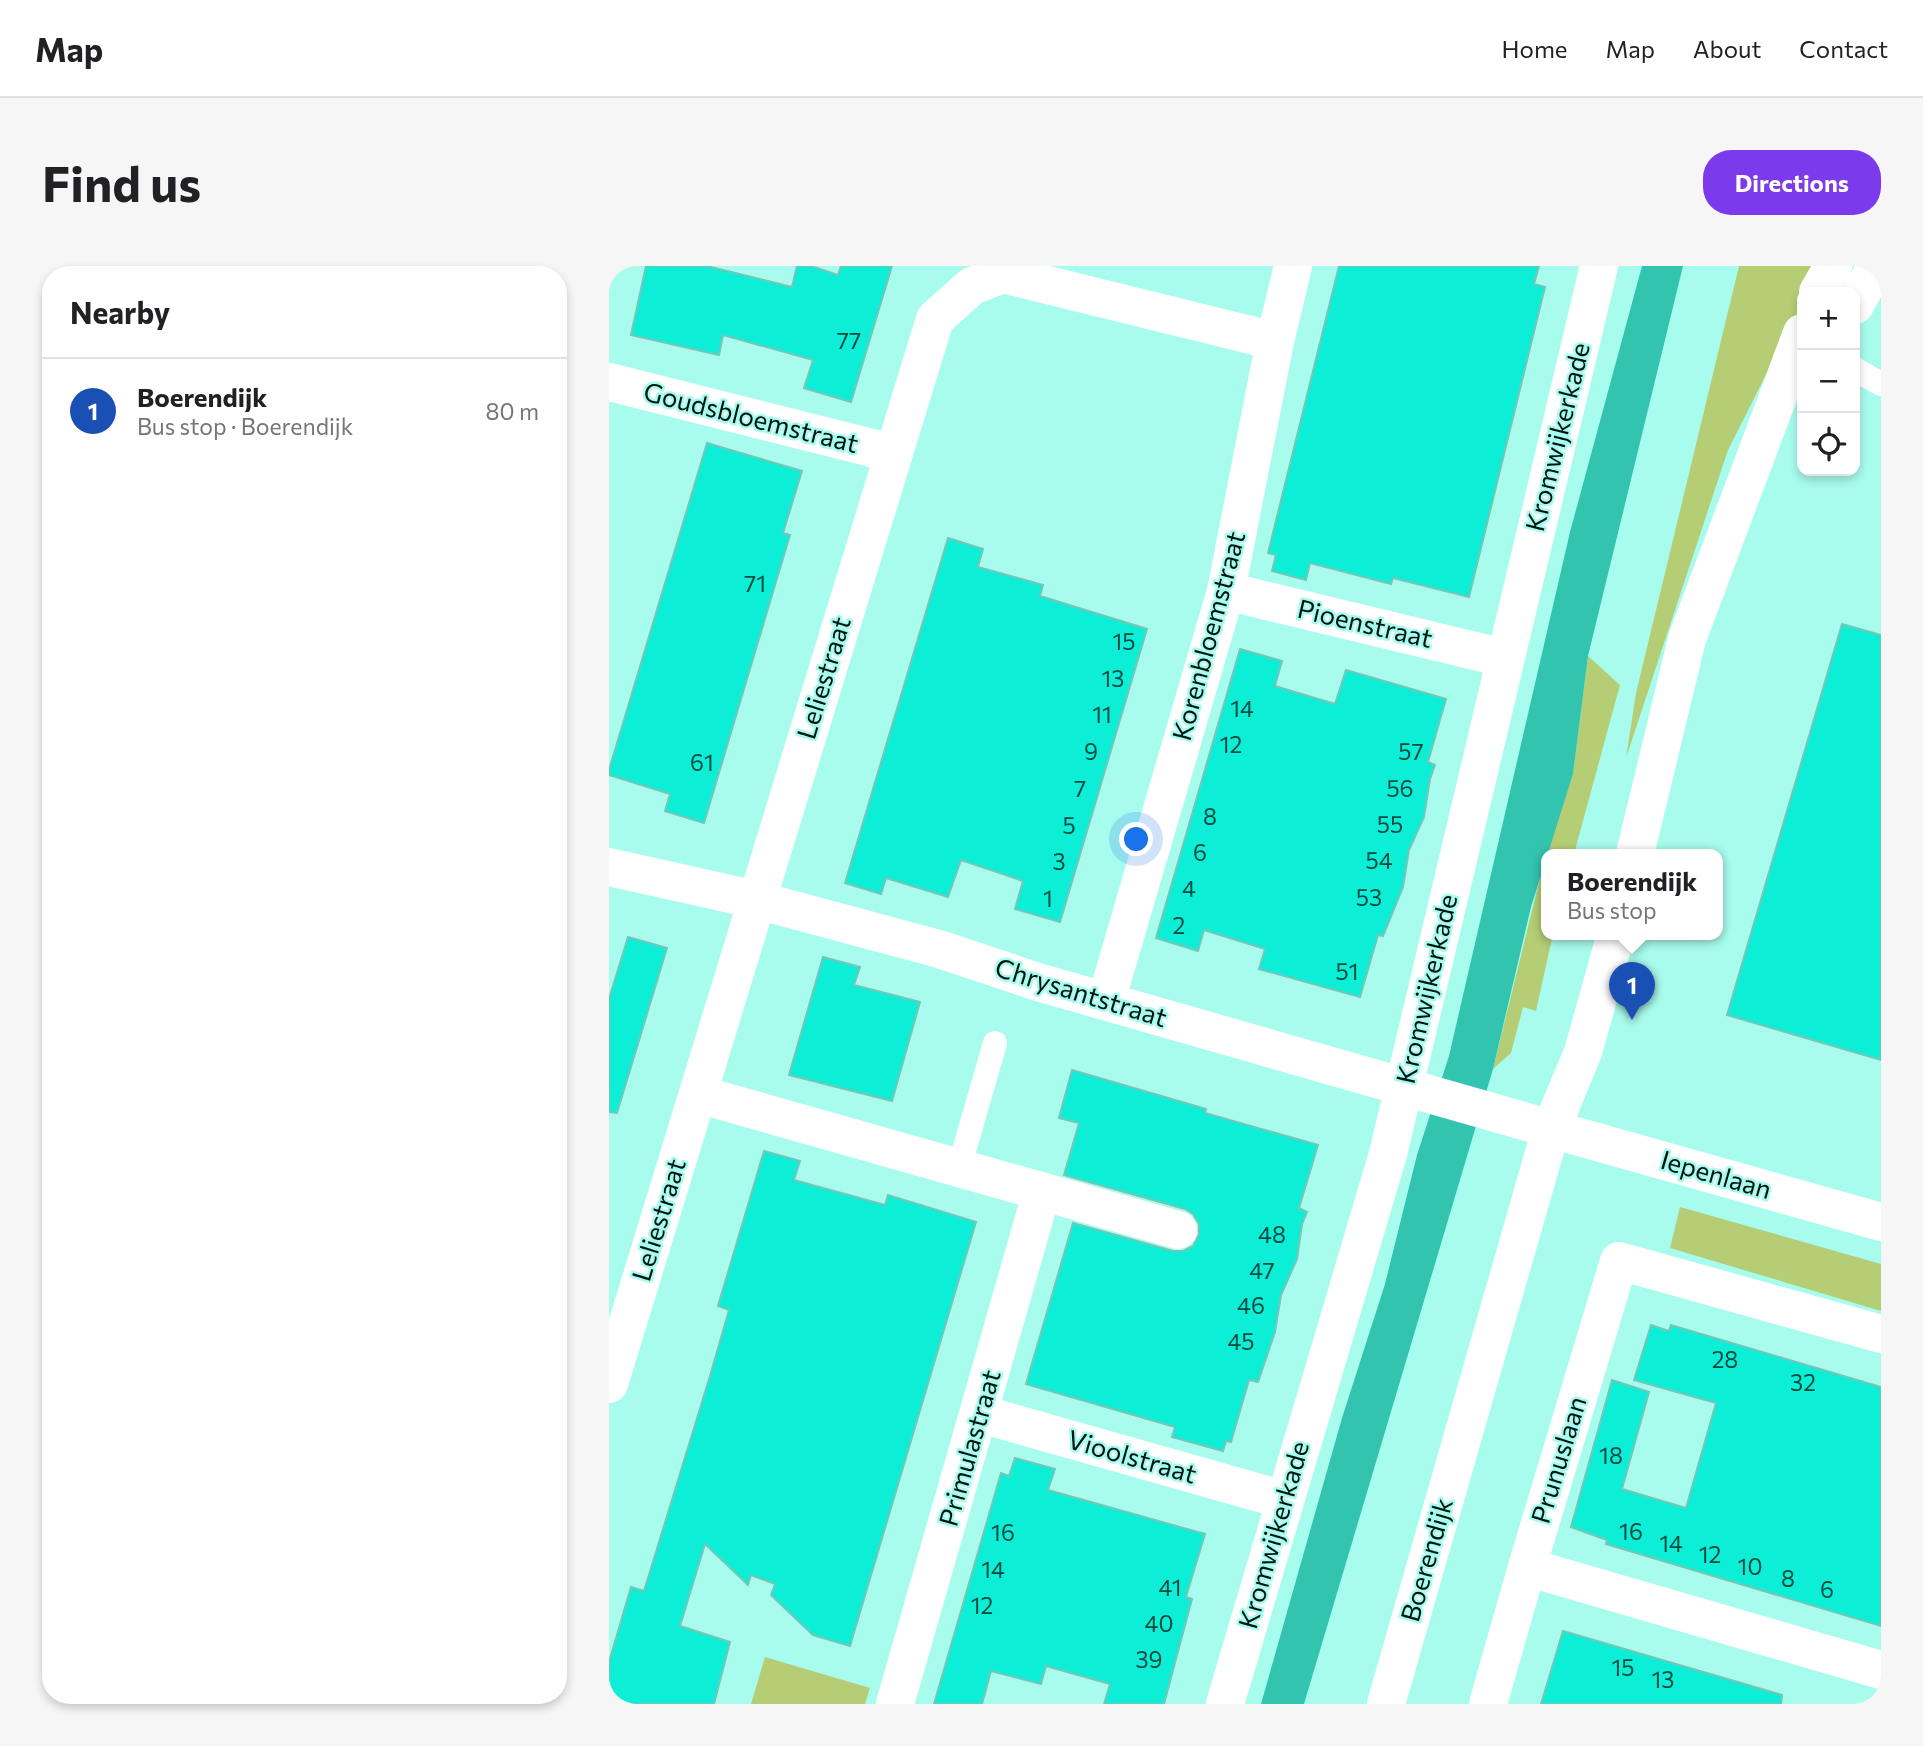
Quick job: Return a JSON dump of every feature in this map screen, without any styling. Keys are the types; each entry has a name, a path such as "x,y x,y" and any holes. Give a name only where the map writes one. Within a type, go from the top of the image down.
{"street":[{"name":"Korenbloemstraat","path":"1107,1001 1226,591 1275,341 1293,266"},
{"name":"Kromwijkerkade","path":"1225,1704 1388,1154 1415,1089 1504,658 1599,266"},
{"path":"1821,287 1833,266"},
{"name":"Leliestraat","path":"609,1384 935,319 972,286 1003,274 1275,341"},
{"path":"1636,849 1687,639 1797,350"},
{"name":"Goudsbloemstraat","path":"609,382 892,453"},
{"path":"1737,510 1797,406"},
{"name":"Pioenstraat","path":"1226,591 1504,658"},
{"name":"Chrysantstraat","path":"609,867 757,900 939,948 1107,1001 1551,1129"},
{"name":"Boerendijk","path":"1386,1704 1551,1129 1583,1052 1614,940"},
{"path":"698,1094 1178,1230"},
{"name":"Iepenlaan","path":"1551,1129 1881,1222"},
{"name":"Primulastraat","path":"895,1704 981,1414 1042,1191"},
{"name":"Prunuslaan","path":"1527,1567 1619,1261 1881,1334"},
{"name":"Vioolstraat","path":"981,1414 1284,1500"},
{"path":"1488,1704 1527,1567 1881,1670"}],"lane":[{"path":"1860,372 1881,384"},
{"path":"958,1168 995,1044"}],"shaded area":[{"path":"1642,266 1683,266 1588,656 1573,774 1549,849 1541,849 1541,875 1493,1069 1304,1704 1261,1704 1342,1418 1385,1284 1417,1155 1449,1056 1570,532"},
{"path":"1739,266 1821,266 1810,287 1797,287 1797,313 1728,450 1626,758 1636,693"},
{"path":"1588,656 1620,685 1575,849 1548,849 1573,774"},
{"path":"1541,874 1541,940 1552,940 1536,1011 1523,1007 1511,1053 1493,1069"},
{"path":"1680,1207 1881,1264 1881,1311 1670,1248"},
{"path":"765,1657 870,1688 865,1704 751,1704"}],"building":[{"path":"646,266 707,266 792,287 797,266 811,266 838,275 841,266 892,266 851,402 804,388 813,360 723,335 719,355 631,335"},
{"path":"1339,266 1539,266 1534,284 1545,287 1469,597 1393,578 1391,584 1310,563 1306,580 1272,571 1276,555 1268,553"},
{"path":"707,443 802,471 783,533 790,535 704,823 665,811 670,794 609,775 609,770"},
{"path":"948,538 983,549 978,567 1043,585 1040,596 1147,629 1060,922 1015,909 1023,881 961,860 948,897 886,878 881,894 845,883"},
{"path":"1842,624 1881,635 1881,1060 1727,1015"},
{"path":"1240,649 1282,661 1275,686 1335,704 1346,670 1446,699 1428,762 1435,765 1424,817 1409,850 1403,887 1383,936 1378,935 1360,997 1259,969 1265,949 1204,930 1198,951 1156,938"},
{"path":"628,937 667,948 617,1113 609,1112 609,999"},
{"path":"823,957 860,967 854,985 920,1002 892,1101 789,1075"},
{"path":"1072,1070 1206,1109 1205,1113 1318,1145 1299,1208 1307,1212 1302,1224 1297,1259 1281,1295 1275,1332 1258,1382 1249,1380 1231,1442 1226,1441 1223,1451 1172,1437 1175,1427 1026,1384 1073,1223 1173,1251 1183,1251 1193,1246 1199,1235 1199,1224 1193,1214 1185,1209 1064,1175 1079,1123 1059,1118"},
{"path":"764,1151 800,1161 794,1180 885,1205 888,1195 976,1222 850,1646 813,1635 771,1595 775,1584 751,1575 748,1585 705,1544 680,1626 730,1642 714,1704 609,1704 609,1662 631,1587 644,1591 710,1376 729,1310 718,1306"},
{"path":"1651,1325 1669,1331 1671,1325 1881,1387 1881,1626 1606,1544 1607,1540 1571,1527 1612,1380 1649,1392 1622,1489 1686,1508 1716,1403 1634,1380"},
{"path":"1015,1458 1055,1469 1048,1490 1205,1534 1186,1597 1192,1599 1164,1704 1104,1704 1110,1684 1046,1666 1041,1684 991,1671 982,1704 934,1704 1001,1473 1009,1476"},
{"path":"1563,1631 1782,1695 1781,1704 1541,1704"}],"place":[{"name":"Boerendijk","path":"1632,1020"}]}
